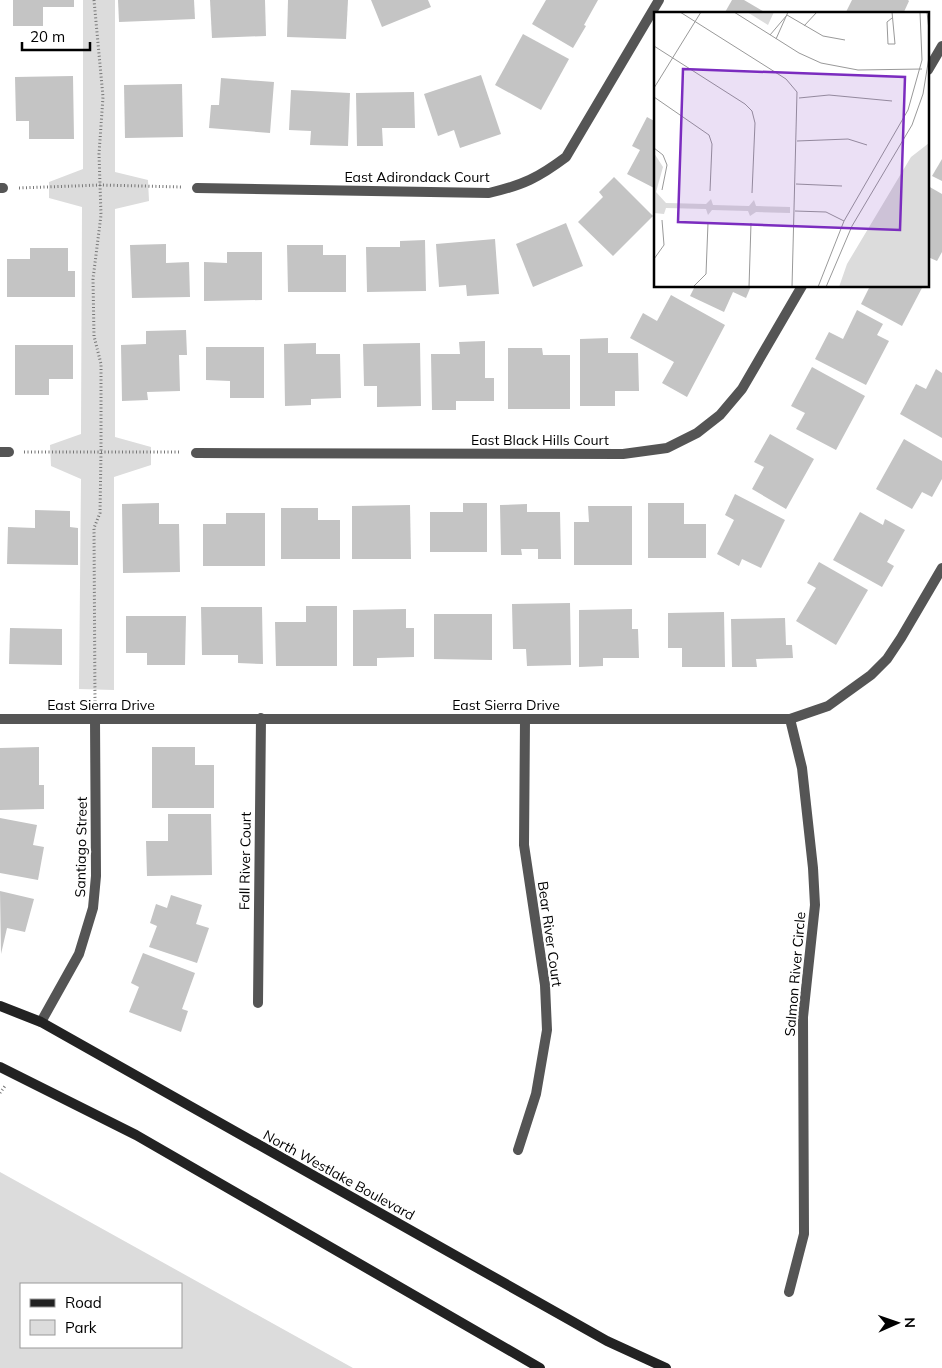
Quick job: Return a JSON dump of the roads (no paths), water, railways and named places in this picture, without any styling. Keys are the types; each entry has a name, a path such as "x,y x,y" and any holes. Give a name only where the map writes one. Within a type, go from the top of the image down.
{"main road":[{"name":"North Westlake Boulevard","path":"0,1006 41,1022 598,1336 666,1368"},
{"path":"0,1067 136,1134 540,1368"}],"street":[{"name":"East Adirondack Court","path":"197,188 489,193 518,186 545,173 566,157 659,0"},
{"path":"930,67 942,46"},
{"name":"East Black Hills Court","path":"196,452 624,454 667,448 697,433 720,416 742,389 801,288"},
{"name":"East Sierra Drive","path":"0,719 790,719 828,706 871,675 887,659 901,638 942,568"},
{"name":"Fall River Court","path":"258,1003 261,718"},
{"name":"Santiago Street","path":"41,1022 79,954 93,908 96,876 95,719"},
{"name":"Bear River Court","path":"518,1150 536,1094 546,1030 545,985 524,845 525,719"},
{"name":"Salmon River Circle","path":"789,1292 804,1234 803,1017 815,905 813,868 802,768 790,719"}]}
